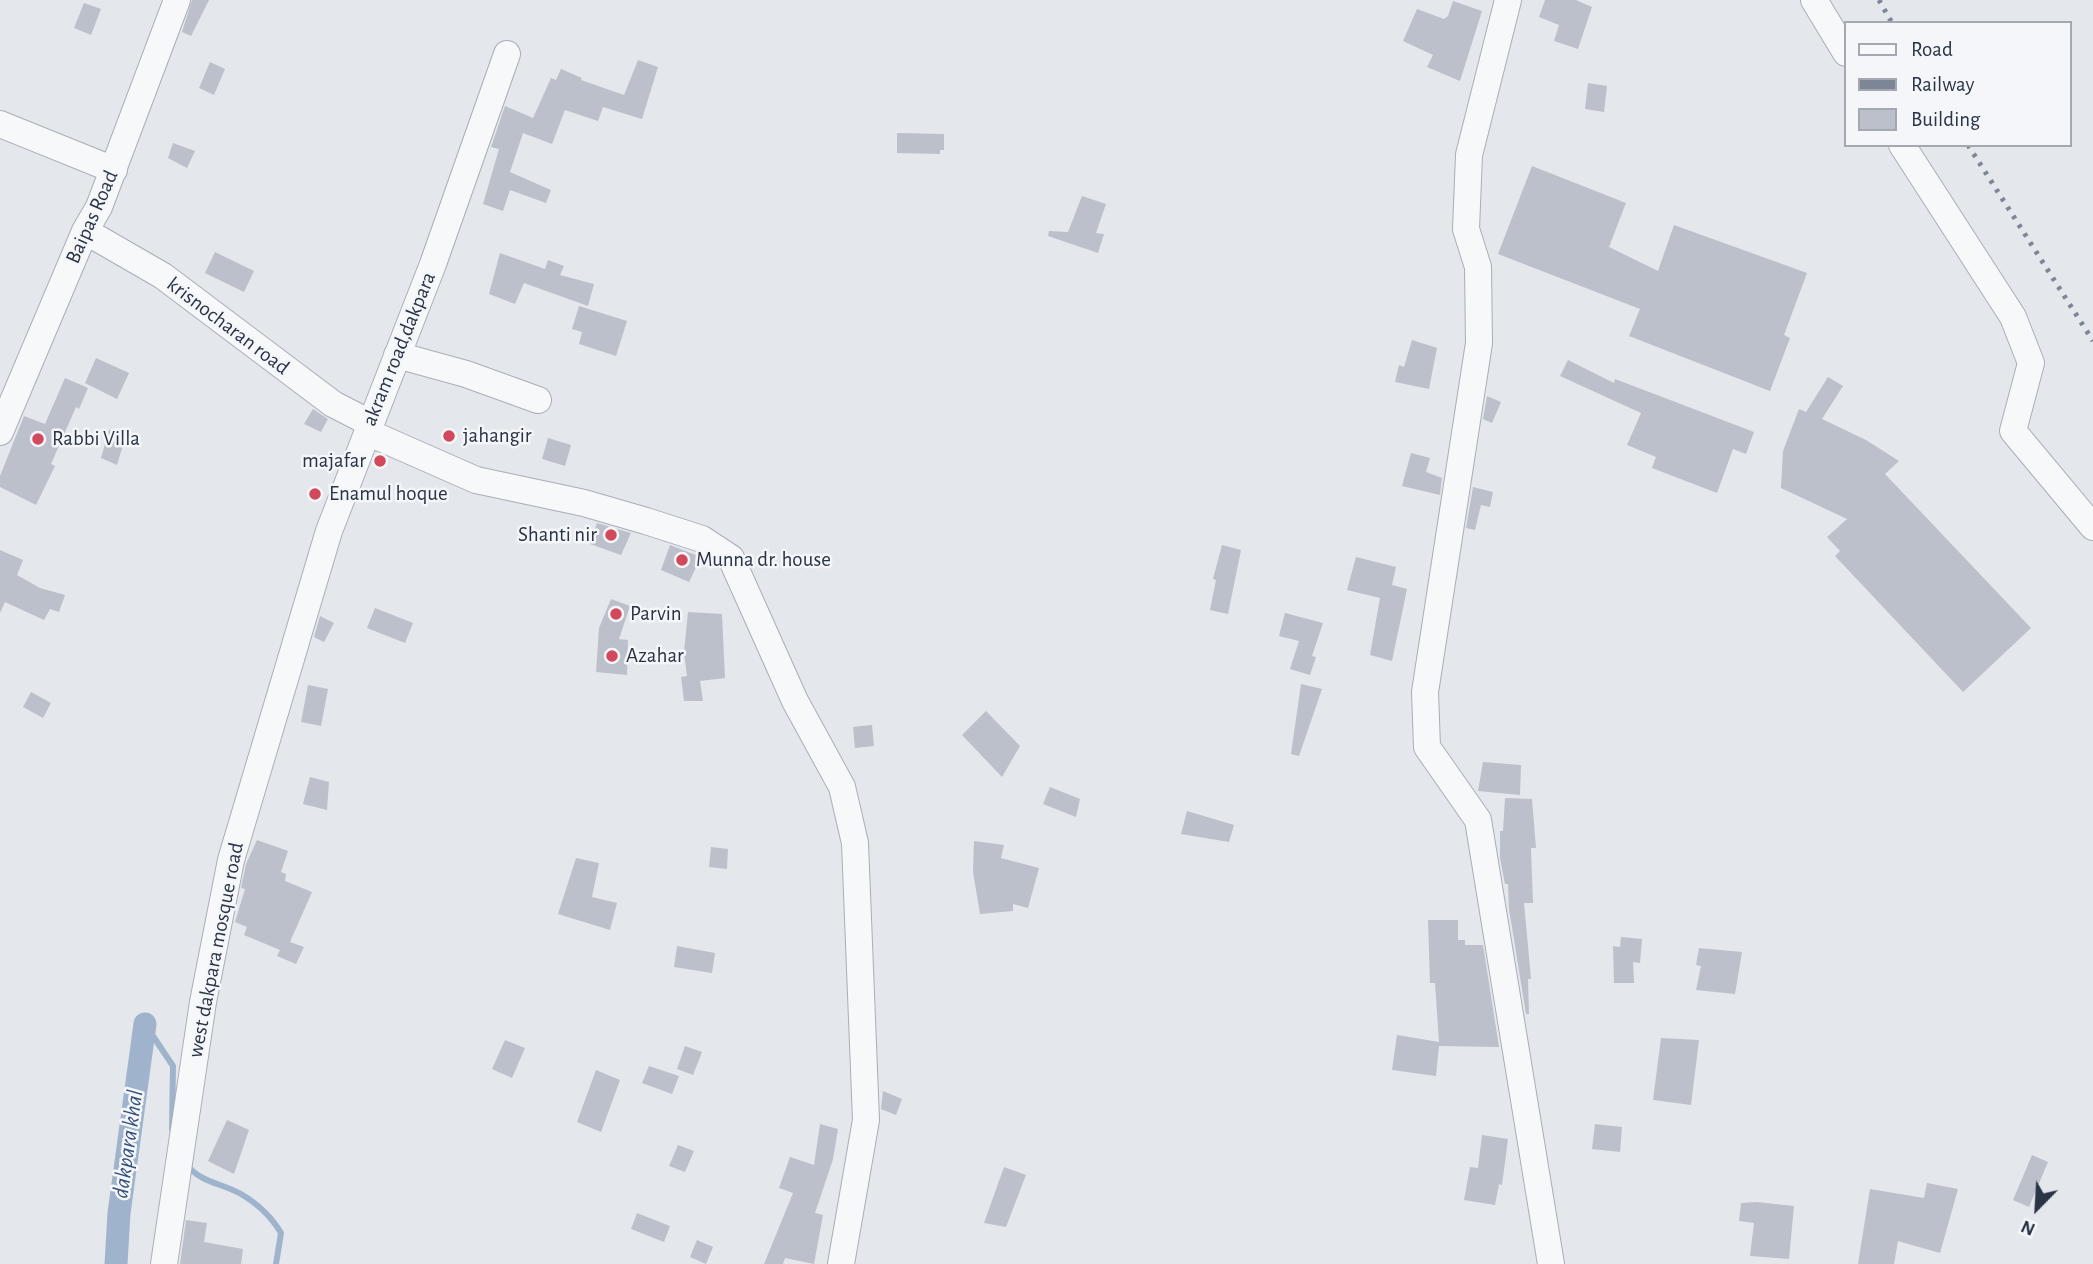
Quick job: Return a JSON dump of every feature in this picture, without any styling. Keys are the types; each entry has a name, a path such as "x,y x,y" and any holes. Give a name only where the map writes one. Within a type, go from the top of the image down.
{"street":[{"name":"Baipas Road","path":"0,432 85,231 114,170 177,0"},
{"path":"1508,0 1469,155 1466,229 1478,267 1479,343 1425,692 1427,747 1478,820 1551,1264"},
{"path":"1814,0 1844,50"},
{"name":"akram road,dakpara","path":"295,644 329,531 465,177 507,54"},
{"path":"0,124 114,170"},
{"path":"1903,147 2013,317 2027,352 2031,363 2013,430 2093,527"},
{"name":"krisnocharan road","path":"85,231 163,276 368,428 476,480 584,503 702,540 732,558 795,701 842,787 855,843 866,1120 841,1264"},
{"path":"397,355 466,374 538,400"},
{"name":"west dakpara mosque road","path":"164,1264 202,1002 231,860 295,644"}],"building":[{"path":"192,0 209,0 191,36 182,32"},
{"path":"1545,0 1576,0 1592,7 1578,49 1554,41 1559,25 1539,17"},
{"path":"1453,1 1482,11 1460,81 1427,67 1433,55 1403,41 1417,9 1444,19 1448,16"},
{"path":"84,3 101,9 91,35 74,28"},
{"path":"638,60 658,67 642,119 603,107 598,121 565,110 552,144 523,133 510,172 551,190 546,203 510,190 503,211 483,204 499,149 491,147 505,106 533,118 551,78 556,80 561,69 582,78 581,80 624,95"},
{"path":"210,62 225,69 214,95 199,88"},
{"path":"1588,83 1607,86 1604,112 1585,109"},
{"path":"897,133 944,134 944,150 940,150 940,154 897,153"},
{"path":"173,143 195,151 187,168 168,158"},
{"path":"1532,166 1626,203 1609,247 1658,271 1674,225 1807,273 1784,335 1790,338 1770,391 1629,336 1640,309 1498,254"},
{"path":"1082,196 1106,204 1096,233 1104,234 1098,253 1048,236 1049,231 1068,232"},
{"path":"215,252 254,271 244,292 205,273"},
{"path":"500,253 545,269 548,260 564,266 560,275 594,284 588,306 524,283 515,304 489,294"},
{"path":"579,306 627,321 616,356 579,344 582,332 572,329"},
{"path":"1412,340 1437,348 1429,389 1395,382 1399,365 1404,367"},
{"path":"96,358 129,373 117,399 85,383"},
{"path":"1568,360 1614,383 1615,379 1754,432 1746,454 1733,449 1717,493 1652,468 1656,457 1627,445 1641,413 1560,376"},
{"path":"1828,377 1843,386 1822,419 1866,440 1899,461 1885,474 2031,628 1963,692 1835,556 1840,551 1827,537 1847,519 1781,488 1783,451 1799,409 1806,412"},
{"path":"65,378 88,388 79,409 76,407 51,464 55,466 36,505 0,487 0,476 24,416 45,424"},
{"path":"1487,396 1501,402 1492,423 1483,419"},
{"path":"313,409 328,419 321,432 304,424"},
{"path":"109,430 126,435 117,465 101,458"},
{"path":"548,438 571,445 565,466 542,459"},
{"path":"1411,453 1430,458 1426,472 1442,478 1440,495 1402,486"},
{"path":"1473,487 1493,492 1490,507 1481,505 1475,530 1466,528"},
{"name":"Shanti nir","path":"597,523 631,533 621,555 590,544"},
{"name":"Munna dr. house","path":"670,545 701,557 689,582 661,570"},
{"path":"1222,545 1241,550 1228,614 1210,610 1216,580 1213,579"},
{"path":"0,550 23,560 17,575 40,588 65,595 59,612 50,609 44,620 5,602 0,613"},
{"path":"1356,557 1396,567 1392,585 1407,589 1392,661 1370,655 1380,598 1347,590"},
{"path":"611,599 630,606 619,639 628,640 627,675 596,672 599,628"},
{"path":"375,608 413,623 405,643 367,628"},
{"path":"688,612 722,614 725,678 700,681 703,701 684,701 681,677 687,676 684,652"},
{"path":"1285,613 1323,623 1312,656 1316,657 1310,675 1290,669 1299,641 1279,636"},
{"path":"320,616 334,623 324,642 314,637"},
{"path":"1301,684 1322,689 1299,756 1291,754"},
{"path":"308,685 328,689 321,726 301,722"},
{"path":"31,692 51,703 43,718 23,707"},
{"path":"986,711 1020,746 1002,777 962,735"},
{"path":"872,725 874,746 855,748 853,727"},
{"path":"1483,762 1521,765 1520,795 1478,791"},
{"path":"310,777 329,782 327,810 303,804"},
{"path":"1050,787 1080,799 1076,817 1043,804"},
{"path":"1505,798 1532,799 1536,848 1531,848 1533,903 1524,903 1531,979 1528,979 1529,1014 1526,1014 1509,909 1508,884 1505,884 1500,858 1500,831 1503,831"},
{"path":"1187,811 1234,825 1229,842 1181,834"},
{"path":"257,840 288,851 281,872 286,874 285,881 312,892 290,942 304,947 296,964 277,956 280,950 244,935 247,927 235,922 245,889 241,888 246,864"},
{"path":"974,841 1004,845 1001,858 1039,868 1028,908 1013,904 1013,911 980,914 973,872"},
{"path":"711,847 728,849 727,869 709,867"},
{"path":"576,858 599,863 592,897 617,903 610,930 558,914"},
{"path":"1428,920 1458,920 1458,940 1465,940 1465,945 1483,945 1499,1047 1439,1046 1436,1076 1392,1070 1397,1035 1439,1042 1435,983 1430,983"},
{"path":"1621,937 1642,939 1640,963 1633,962 1634,983 1614,983 1613,946 1620,947"},
{"path":"677,946 715,953 712,973 674,967"},
{"path":"1699,948 1742,952 1735,994 1696,990 1701,966 1696,965"},
{"path":"1661,1038 1699,1040 1691,1105 1653,1100"},
{"path":"505,1040 525,1048 512,1078 492,1069"},
{"path":"685,1046 702,1052 693,1075 677,1069"},
{"path":"649,1066 679,1076 672,1094 642,1083"},
{"path":"596,1070 620,1080 601,1132 577,1122"},
{"path":"883,1091 902,1099 896,1115 881,1109"},
{"path":"227,1120 249,1130 234,1174 208,1161"},
{"path":"820,1124 838,1129 833,1159 815,1213 823,1215 814,1264 785,1258 783,1264 764,1264 793,1193 779,1188 790,1157 814,1165"},
{"path":"1595,1124 1622,1127 1620,1152 1592,1149"},
{"path":"1482,1135 1508,1139 1502,1185 1499,1184 1495,1205 1464,1200 1470,1167 1478,1168"},
{"path":"678,1145 694,1151 685,1172 669,1166"},
{"path":"2032,1155 2048,1162 2029,1207 2013,1200"},
{"path":"1004,1167 1026,1175 1006,1227 984,1223"},
{"path":"1927,1183 1958,1189 1940,1253 1898,1241 1894,1264 1858,1264 1870,1189 1924,1198"},
{"path":"1741,1203 1794,1206 1789,1259 1750,1256 1754,1223 1739,1221"},
{"path":"637,1213 670,1226 664,1242 631,1229"},
{"path":"186,1220 207,1223 204,1242 243,1249 241,1264 180,1264"},
{"path":"697,1240 713,1247 706,1264 690,1257"}],"waterway":[{"path":"145,1024 173,1066 172,1129"},
{"name":"dakpara khal","path":"116,1264 119,1213 145,1024"},
{"path":"187,1165 199,1176 247,1198 268,1216 281,1233 276,1264"}],"railway":[{"path":"1879,0 1891,21"},
{"path":"1969,147 2093,341"}],"place":[{"name":"jahangir","path":"449,436"},
{"name":"Rabbi Villa","path":"38,439"},
{"name":"majafar","path":"380,461"},
{"name":"Enamul hoque","path":"315,494"},
{"name":"Shanti nir","path":"611,535"},
{"name":"Munna dr. house","path":"682,560"},
{"name":"Parvin","path":"616,614"},
{"name":"Azahar","path":"612,656"}]}
